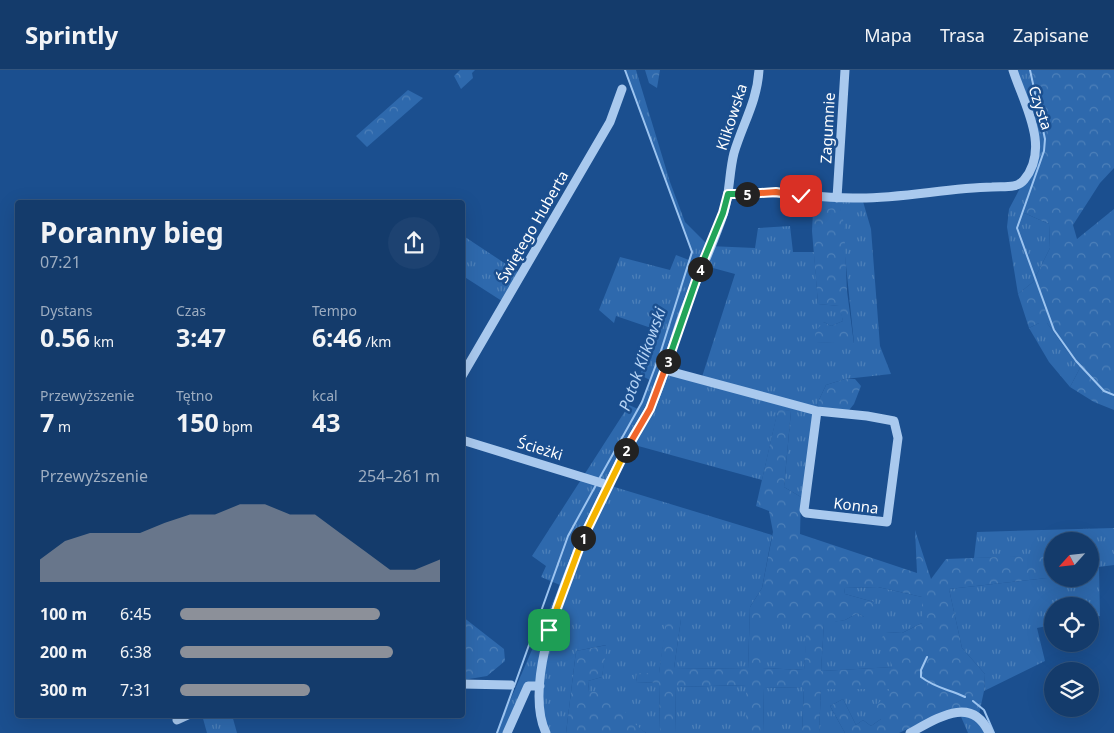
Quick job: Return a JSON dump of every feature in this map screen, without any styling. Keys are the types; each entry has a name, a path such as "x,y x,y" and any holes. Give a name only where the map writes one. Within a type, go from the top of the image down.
{"street":[{"name":"Klikowska","path":"546,733 539,711 541,666 549,630 584,536 600,484 629,444 650,409 665,370 693,288 723,213 734,153 758,91 758,70"},
{"name":"Zagumnie","path":"837,198 845,70"},
{"name":"Czysta","path":"837,198 862,198 985,187 1013,187 1023,182 1034,164 1036,134 1013,70"},
{"name":"Świętego Huberta","path":"465,371 610,122 622,89"},
{"path":"728,194 776,192 837,198"},
{"name":"Konna","path":"665,370 817,411 867,416 894,422 898,438 887,522 806,513 804,510 817,411"},
{"name":"Ścieżki","path":"465,441 600,484"},
{"path":"465,684 511,685"},
{"path":"507,733 528,686 540,686"},
{"path":"910,733 943,716 962,712 978,716 984,722 989,733"},
{"path":"177,720 181,718"}],"green space":[{"path":"460,70 475,70 472,73 473,78 461,89 454,76"},
{"path":"625,70 636,70 670,182 685,222 709,246 755,248 758,228 790,226 793,252 814,252 818,304 840,306 843,321 831,326 824,322 816,342 854,343 840,208 813,211 814,196 862,198 871,229 880,346 891,374 845,379 826,385 818,402 807,493 801,497 784,487 791,411 778,410 762,480 631,444 608,485 772,535 762,588 750,607 748,669 674,668 681,619 667,619 659,673 637,673 636,682 659,683 660,733 646,733 589,692 588,681 602,677 606,645 576,651 566,733 546,733 540,686 528,686 507,733 496,733 560,585 541,577 546,566 532,556 629,405 638,409 650,380 640,375 657,330 616,316 614,323 599,310 620,257 670,270 676,255 689,260 692,252","holes":["702,265 735,274 701,380 665,370"]},
{"path":"645,70 660,70 657,88 649,83"},
{"path":"1013,70 1029,70 1037,107 1031,120"},
{"path":"1029,70 1114,70 1114,168 1100,183 1073,225 1077,239 1114,209 1114,410 1094,402 1070,387 1080,368 1047,323 1039,323 1029,328 1018,294 1033,282 1050,248 1049,224 1022,212 1031,187 1029,171 1032,166 1031,120 1037,107"},
{"path":"408,90 423,98 367,147 356,136"},
{"path":"1029,171 1031,187 1022,212 1049,224 1050,248 1033,282 1018,294 1007,227 1009,209"},
{"path":"840,207 844,224 847,291 854,344 816,342 815,331 824,322 831,326 843,321 839,306 818,304 812,231 813,211"},
{"path":"465,237 521,274 505,303 465,277"},
{"path":"1039,323 1047,323 1080,368 1070,387 1049,362 1029,328"},
{"path":"845,379 855,379 861,386 854,404 846,414 817,411 818,402 826,385"},
{"path":"778,409 791,411 784,487 801,497 800,534 917,573 915,530 931,579 946,559 1044,555 1044,578 949,589 962,648 985,674 984,691 978,719 951,709 899,733 845,733 830,706 843,699 856,725 863,720 871,726 881,719 874,709 890,689 821,689 819,733 802,733 804,687 764,688 763,733 746,733 746,685 676,687 675,733 660,733 659,683 636,682 637,673 659,673 666,619 681,619 674,668 748,669 750,607 762,588 773,532 769,511 756,506","holes":["878,587 922,597 922,623 902,633 886,632 880,640 893,667 821,671 824,624 845,620 858,613 864,617 863,622 875,619 874,602 845,594 844,588","762,620 807,620 804,670 762,668"]},
{"path":"1114,528 1114,565 1099,567 1099,532 1044,532 1044,556 974,558 977,532"},
{"path":"1099,567 1100,616 1099,597 1044,597 1044,627 1037,628 1045,661 984,691 985,674 962,648 949,589 1044,578 1044,588 1099,588"},
{"path":"878,587 922,597 922,623 902,633 886,632 894,667 821,671 824,623 845,620 858,613 864,617 864,621 874,602 845,594 844,588"},
{"path":"465,619 504,649 505,661 487,676 465,680"},
{"path":"762,620 808,620 804,670 762,668"},
{"path":"607,645 602,677 588,681 589,692 608,692 635,724 646,733 566,733 576,651"},
{"path":"747,685 746,733 675,733 676,687"},
{"path":"804,687 802,733 763,733 764,688"},
{"path":"821,689 890,689 881,719 871,726 863,720 856,725 843,699 830,706 845,733 819,733"},
{"path":"959,712 971,713 989,733 968,733"},
{"path":"203,718 233,718 237,733 207,733"}],"waterway":[{"name":"Potok Klikowski","path":"599,479 642,402 660,354 692,252 625,70"},
{"path":"1030,70 1045,139 1044,151 1017,228 1054,330 1076,361 1104,391 1114,395"},
{"name":"Potok Klikowski","path":"515,684 568,536 596,485"},
{"path":"927,657 921,670 921,677 932,684 965,697"},
{"name":"Potok Klikowski","path":"497,733 513,689"},
{"path":"973,701 984,710 994,733"}],"route":[{"path":"549,630 584,536 629,444 650,409 693,288 723,213 728,194 776,192 801,196"}]}
